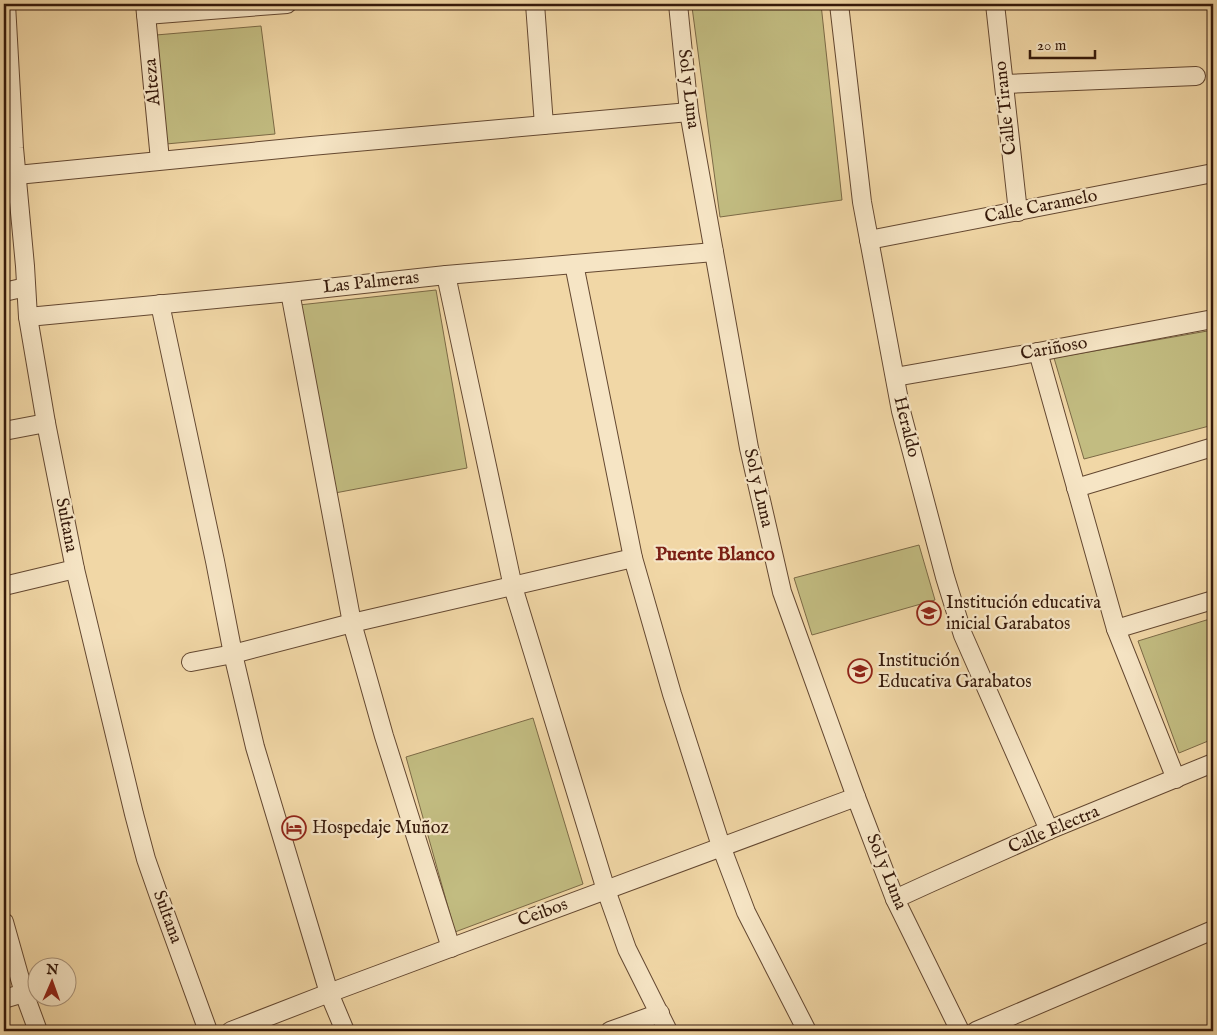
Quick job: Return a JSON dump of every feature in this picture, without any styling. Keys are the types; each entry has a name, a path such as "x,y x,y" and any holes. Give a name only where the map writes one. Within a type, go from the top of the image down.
{"street":[{"path":"146,9 288,4"},
{"path":"535,4 544,125"},
{"name":"Sol y Luna","path":"678,4 689,112 749,448 782,592 895,899 960,1031"},
{"name":"Heraldo","path":"839,4 862,202 901,411 944,577 963,635 1049,830"},
{"name":"Calle Tirano","path":"995,4 1018,212"},
{"name":"Alteza","path":"146,9 160,160"},
{"name":"Sultana","path":"5,11 9,149 17,175 28,317 46,423 75,569 129,796 146,859 208,1031"},
{"path":"1004,84 1196,76"},
{"path":"17,175 160,160 689,112"},
{"name":"Calle Caramelo","path":"869,240 1213,173"},
{"name":"Las Palmeras","path":"28,317 446,275 714,252"},
{"path":"574,264 633,558 672,694 721,846 746,912 807,1031"},
{"path":"446,275 513,587 606,890 627,949 668,1031"},
{"path":"4,292 26,288"},
{"path":"290,292 352,623 384,736 451,948"},
{"path":"160,304 215,560 233,654 255,747 329,993 344,1031"},
{"name":"Cariñoso","path":"895,376 1038,352 1213,319"},
{"path":"1038,352 1116,629 1176,779"},
{"path":"4,431 46,423"},
{"path":"1076,488 1213,447"},
{"path":"191,662 233,654 352,623 633,558"},
{"path":"4,586 75,569"},
{"path":"1116,629 1213,600"},
{"name":"Calle Electra","path":"895,899 1049,830 1213,763"},
{"name":"Ceibos","path":"231,1031 856,797"},
{"path":"4,922 24,993 38,1031"},
{"path":"976,1031 1213,930"},
{"path":"4,999 24,993"},
{"path":"610,1031 660,1013"}],"shaded area":[{"path":"821,4 842,200 720,217 692,7"},
{"path":"261,26 275,134 166,144 156,35"},
{"path":"436,290 467,468 335,493 299,305"},
{"path":"1213,330 1213,425 1084,459 1054,358"},
{"path":"919,545 935,600 812,635 794,578"},
{"path":"1213,618 1213,739 1179,753 1138,641"},
{"path":"533,718 583,884 455,932 406,757"}],"place":[{"name":"Institución educativa inicial Garabatos","path":"929,613"},
{"name":"Institución Educativa Garabatos","path":"860,671"},
{"name":"Hospedaje Muñoz","path":"294,828"}],"district":[{"name":"Puente Blanco","path":"715,554"}]}
